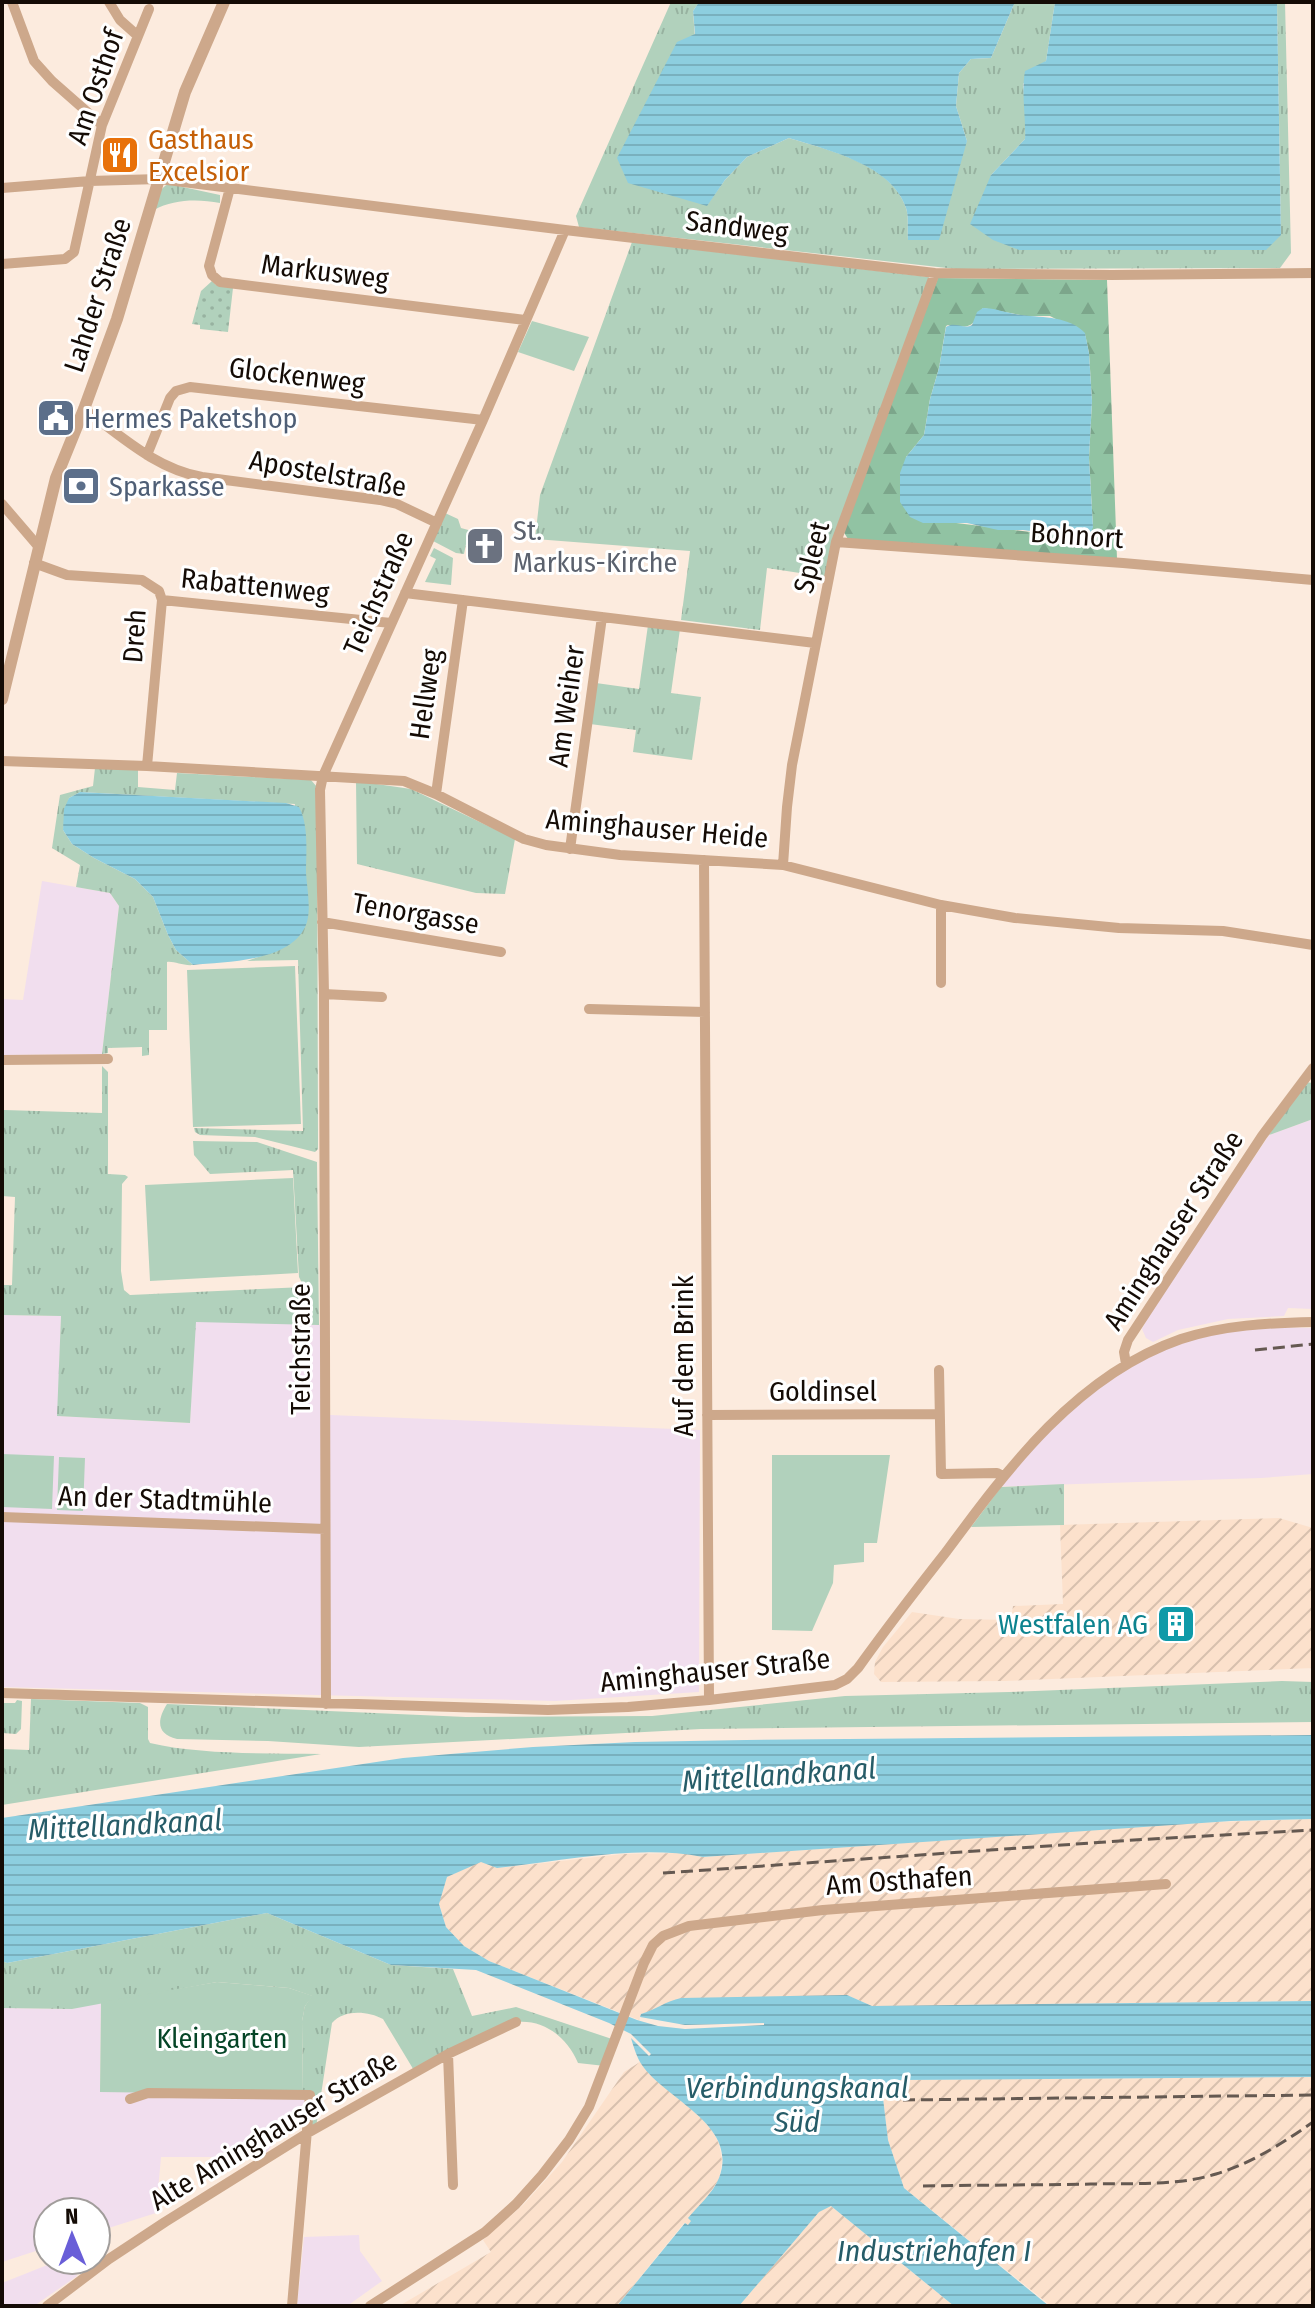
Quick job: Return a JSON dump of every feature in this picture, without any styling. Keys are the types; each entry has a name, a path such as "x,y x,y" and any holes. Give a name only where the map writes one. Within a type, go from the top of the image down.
{"street":[{"path":"12,2 34,61 102,125"},
{"path":"109,2 120,20 138,36"},
{"name":"Lahder Straße","path":"2,699 56,478 117,319 185,92 224,2"},
{"name":"Am Osthof","path":"2,264 65,259 74,252 102,125 149,9"},
{"name":"Sandweg","path":"2,188 159,179 935,273 1313,273"},
{"name":"Markusweg","path":"230,188 209,266 212,275 220,282 525,320"},
{"name":"Teichstraße","path":"326,1704 324,994 320,790 323,776 565,230"},
{"name":"Spleet","path":"783,865 792,765 836,542 935,273"},
{"name":"Glockenweg","path":"147,455 170,398 176,391 190,387 483,420"},
{"name":"Apostelstraße","path":"84,409 147,455 189,475 380,500 397,504 437,523"},
{"path":"2,504 38,546"},
{"name":"Bohnort","path":"836,542 1313,580"},
{"name":"Dreh","path":"34,563 67,575 142,580 159,591 162,600 147,766"},
{"path":"405,593 815,643"},
{"name":"Rabattenweg","path":"162,600 391,623"},
{"name":"Hellweg","path":"436,794 463,600"},
{"name":"Am Weiher","path":"570,849 602,617"},
{"name":"Aminghauser Heide","path":"2,761 404,781 524,839 570,849 783,865 941,905 1015,918 1070,924 1223,931 1313,945"},
{"name":"Auf dem Brink","path":"704,860 709,1700"},
{"path":"941,905 941,983"},
{"name":"Tenorgasse","path":"322,922 501,952"},
{"path":"324,994 382,997"},
{"path":"589,1009 705,1012"},
{"path":"2,1060 108,1059"},
{"name":"Aminghauser Straße","path":"2,1693 548,1710 709,1700 835,1685 858,1668 1003,1476 1068,1407 1103,1378 1126,1364 1124,1352 1128,1340 1262,1136 1313,1068"},
{"path":"1126,1364 1161,1347 1207,1331 1258,1323 1313,1322"},
{"path":"939,1370 941,1474 997,1473 1003,1476"},
{"name":"Goldinsel","path":"707,1415 939,1414"},
{"name":"An der Stadtmühle","path":"2,1517 325,1529"},
{"name":"Am Osthafen","path":"370,2306 485,2232 525,2194 569,2140 589,2107 647,1956 653,1945 675,1929 710,1922 823,1910 1166,1884"},
{"name":"Alte Aminghauser Straße","path":"47,2306 153,2229 306,2134 448,2054 516,2022"},
{"path":"448,2054 453,2185"},
{"path":"130,2099 148,2093 310,2095 292,2306"}],"shaded area":[{"path":"42,881 110,893 119,906 102,1054 2,1055 2,999 23,1000"},
{"path":"1313,1119 1313,1309 1288,1308 1284,1316 1228,1319 1178,1330 1153,1342 1146,1338 1142,1329 1149,1315 1269,1135"},
{"path":"2,1315 61,1316 58,1416 190,1423 195,1321 328,1325 330,1415 700,1430 699,1692 555,1701 2,1687"},
{"path":"1274,1327 1313,1328 1313,1474 989,1487 1104,1376 1149,1350 1222,1332"},
{"name":"Westfalen AG","path":"1279,1518 1313,1528 1313,1668 1004,1681 881,1682 874,1674 875,1662 883,1647 912,1612 959,1619 1011,1620 1013,1606 1063,1604 1060,1525"},
{"path":"1313,1819 1313,2001 872,2006 847,1995 653,2010 641,2014 639,2020 489,1961 464,1946 446,1927 439,1903 447,1877 481,1861 498,1868 623,1854 681,1853 703,1857 1191,1823"},
{"path":"101,2002 100,2091 310,2095 263,2157 161,2157 156,2213 112,2227 112,2196 32,2196 32,2252 2,2262 2,2008 72,2009"},
{"path":"640,2062 710,2126 719,2144 722,2161 719,2179 692,2221 688,2225 684,2223 617,2306 399,2306 491,2252 483,2240 523,2205 562,2162 624,2072"},
{"path":"1313,2077 1313,2306 1051,2306 904,2188 888,2140 883,2098 884,2088 896,2080"},
{"path":"831,2206 954,2306 739,2306 819,2211"},
{"path":"359,2235 360,2251 382,2281 347,2306 297,2306 304,2237"},
{"path":"32,2271 32,2276 77,2276 34,2306 2,2306 2,2283"}],"green space":[{"path":"671,2 699,2 693,11 707,205 747,157 789,138 857,161 887,180 899,193 906,208 908,240 967,141 956,106 959,73 971,59 991,58 1015,2 1055,2 1046,61 1023,84 1025,139 991,175 1281,235 1277,2 1285,2 1291,253 1280,268 956,269 579,227 576,216"},
{"path":"169,184 220,195 220,203 186,201 154,210 161,191"},
{"path":"632,242 929,277 826,577 767,568 760,630 681,620 690,551 535,539 540,495"},
{"path":"938,278 1107,280 1117,559 848,539 843,531","holes":["983,308 1026,316 1050,316 1085,334 1092,401 1089,458 1093,527 1073,537 948,522 906,457 924,435 946,326 970,325"]},
{"path":"212,281 216,285 233,288 228,332 200,329 200,325 192,324 201,291"},
{"path":"532,321 589,337 574,371 518,352"},
{"path":"445,513 458,519 461,528 472,531 464,554 433,541"},
{"path":"434,548 453,558 451,585 425,582 436,559 430,556"},
{"path":"648,625 680,629 671,693 701,697 692,760 633,752 636,730 590,724 596,683 639,689"},
{"path":"95,768 138,770 138,787 175,790 177,773 311,780 317,787 318,1149 315,1152 255,1137 200,1135 194,1128 303,1131 298,960 247,961 281,949 295,804 80,792 69,798 63,830 72,844 135,879 153,897 176,950 193,965 167,962 167,1030 149,1030 149,1055 142,1056 142,1047 108,1048 108,1053 102,1054 119,906 110,893 76,887 80,865 52,848 60,795 93,786"},
{"path":"356,781 411,789 515,839 505,894 476,893 357,864"},
{"path":"295,966 301,1124 193,1127 187,970"},
{"path":"102,1066 108,1072 108,1174 128,1177 122,1184 121,1271 124,1290 130,1295 304,1287 299,1277 293,1170 210,1174 194,1155 193,1141 257,1142 317,1162 319,1325 196,1322 190,1423 57,1416 61,1316 2,1315 2,1285 12,1285 15,1197 2,1196 4,1110 102,1113"},
{"path":"1305,1082 1313,1083 1313,1119 1269,1135"},
{"path":"293,1178 298,1273 150,1281 145,1185"},
{"path":"2,1454 54,1456 52,1509 2,1507"},
{"path":"772,1455 890,1455 877,1543 864,1543 864,1562 834,1565 833,1583 812,1631 772,1630"},
{"path":"59,1457 85,1458 83,1511 57,1510"},
{"path":"1064,1484 1064,1525 971,1527 1001,1487"},
{"path":"1313,1682 1313,1722 701,1729 359,1747 177,1739 165,1734 160,1726 167,1704 466,1717 652,1716 845,1696"},
{"path":"31,1699 140,1703 148,1707 150,1743 170,1747 235,1753 321,1754 2,1805 2,1749 29,1750"},
{"path":"22,1701 21,1729 16,1734 2,1733 2,1703 15,1703"},
{"path":"267,1913 391,1965 453,1969 472,2016 516,2007 615,2040 605,2066 578,2063 568,2045 553,2032 536,2023 516,2022 415,2072 383,2019 370,2014 349,2013 332,2023 315,2134 306,2134 310,2096 303,2095 302,2021 305,2006 312,1996 289,1988 217,1982 72,2009 2,2008 2,1961 7,1963"},
{"name":"Kleingarten","path":"217,1982 289,1988 313,1996 305,2006 302,2021 303,2095 100,2092 101,2002"}],"water":[{"path":"699,2 1015,2 991,58 971,59 959,73 956,106 967,141 939,240 908,240 906,208 899,193 873,170 839,154 789,138 747,157 725,180 707,206 628,183 617,158 677,42 695,34 693,11"},
{"path":"1055,2 1277,2 1281,235 1266,250 1019,250 993,240 970,224 991,175 1025,139 1025,71 1046,61"},
{"path":"983,308 1064,321 1085,333 1092,401 1089,458 1091,532 1073,537 998,530 967,523 923,523 910,517 900,502 900,473 906,457 924,435 946,327 972,325 977,312"},
{"path":"80,792 286,803 299,807 306,831 309,904 307,922 300,935 274,953 193,965 176,950 153,897 135,879 72,844 63,830 64,809 69,798"},
{"path":"1313,1735 1313,1819 1231,1821 703,1857 678,1853 626,1853 497,1868 481,1862 447,1877 439,1904 446,1927 464,1946 489,1961 658,2026 685,2029 764,2025 685,2025 640,2017 681,1998 847,1995 872,2006 1313,2001 1313,2077 897,2080 884,2088 888,2140 904,2188 1049,2306 954,2306 831,2206 819,2212 739,2306 617,2306 685,2223 688,2225 691,2221 688,2218 716,2184 723,2159 719,2142 696,2113 651,2075 639,2059 631,2038 649,2056 651,2054 631,2034 476,1970 391,1965 267,1913 7,1963 2,1961 2,1818 403,1758 533,1747 746,1740"}],"railway":[{"path":"1255,1350 1313,1344"},
{"path":"663,1873 1313,1830"},
{"path":"903,2100 1313,2095"},
{"path":"923,2186 1141,2184 1201,2178 1255,2158 1313,2122"}],"place":[{"name":"Gasthaus Excelsior","path":"120,155"},
{"name":"Hermes Paketshop","path":"56,418"},
{"name":"Sparkasse","path":"81,486"},
{"name":"St. Markus-Kirche","path":"485,546"},
{"name":"Westfalen AG","path":"1176,1624"}],"water label":[{"name":"Mittellandkanal","path":"779,1775"},
{"name":"Mittellandkanal","path":"125,1825"},
{"name":"Verbindungskanal Süd","path":"797,2105"},
{"name":"Industriehafen I","path":"934,2251"}]}
